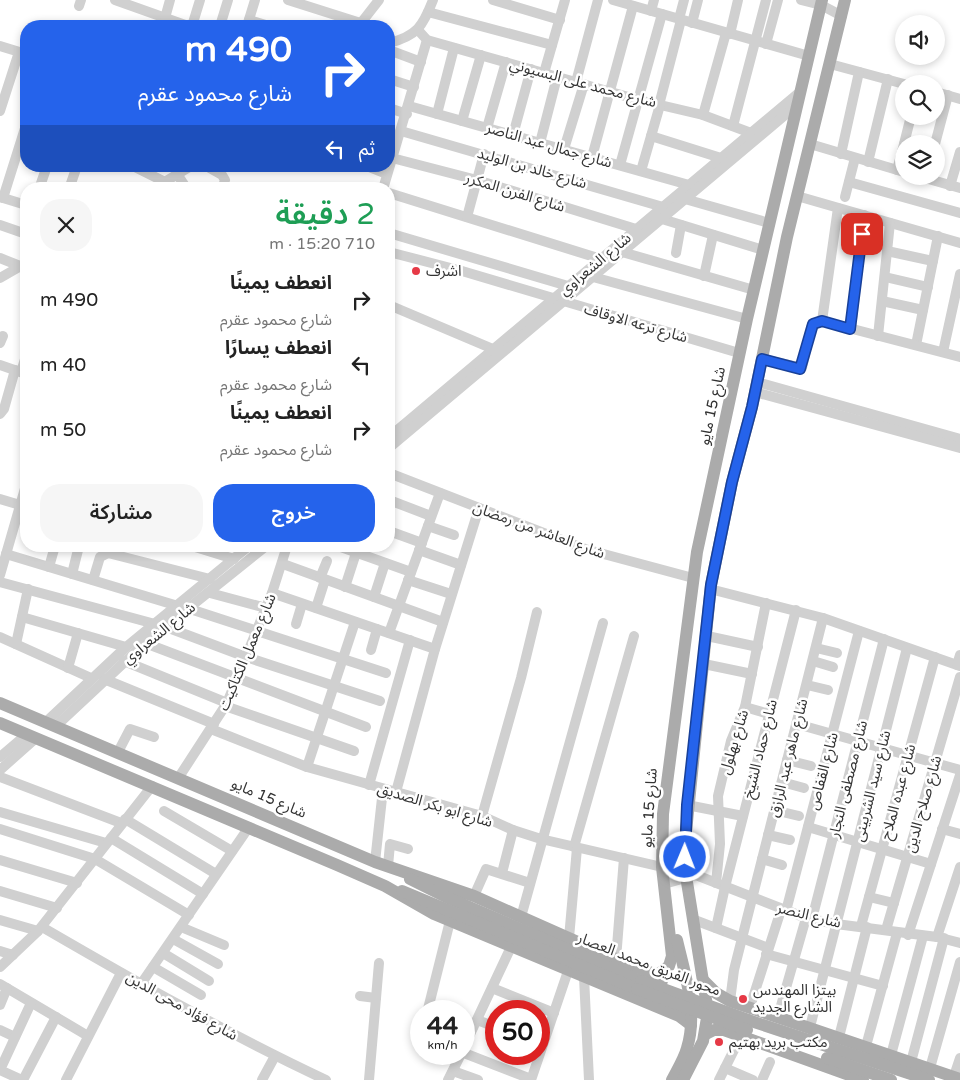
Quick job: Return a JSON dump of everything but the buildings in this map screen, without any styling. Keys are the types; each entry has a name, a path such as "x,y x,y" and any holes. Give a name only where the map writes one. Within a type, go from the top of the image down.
{"main road":[{"path":"683,1080 706,1034 708,1012 686,876 685,842 687,805 707,636 710,589 732,482 756,387 797,196 845,0"},
{"name":"شارع 15 مايو","path":"0,703 179,777 375,862 474,896 616,959 657,975 669,966 672,956 662,867 664,794 692,578 739,354 822,3"},
{"path":"768,228 776,238 788,237"},
{"path":"762,255 781,266"},
{"path":"0,723 250,827 385,886 423,909 584,978 647,1002 679,1016 691,1025"},
{"name":"محور الفريق محمد العصار","path":"391,868 446,897 641,981 758,1023 930,1074"},
{"path":"664,884 690,998 691,1025 687,1050 672,1080"},
{"name":"محور الفريق محمد العصار","path":"385,886 425,899 694,1012 891,1080"},
{"path":"647,1002 655,1001 663,993 662,981 657,975"},
{"path":"704,981 716,993 730,1001 911,1062 930,1074 957,1078"},
{"path":"724,1030 720,1026 718,1014 725,1004 730,1001"},
{"path":"706,1034 714,1030 724,1030 864,1080"}],"street":[{"path":"115,0 141,4 171,20"},
{"path":"165,18 170,0"},
{"path":"194,20 200,0"},
{"path":"222,20 228,0"},
{"path":"249,20 255,0"},
{"path":"288,0 318,4 355,20"},
{"path":"369,20 379,0"},
{"path":"395,41 418,30 433,0"},
{"path":"493,0 560,20"},
{"path":"544,73 565,0"},
{"path":"564,149 598,0"},
{"path":"651,11 654,0"},
{"path":"641,171 660,105 684,0"},
{"path":"692,23 698,0"},
{"path":"704,116 738,0"},
{"path":"733,126 766,0"},
{"path":"766,44 778,0"},
{"path":"802,0 822,3 842,16"},
{"path":"592,157 610,92 623,2 809,56"},
{"path":"428,12 552,45"},
{"path":"620,165 662,14"},
{"path":"395,138 401,131 408,110 427,40 418,30"},
{"path":"395,37 400,40"},
{"name":"شارع محمد على البسيوني","path":"427,40 639,100 704,116 751,133"},
{"path":"0,46 20,52"},
{"path":"437,114 454,48"},
{"path":"395,52 421,62"},
{"path":"462,121 481,55"},
{"path":"0,111 20,61"},
{"path":"487,128 506,62"},
{"path":"830,64 895,81"},
{"path":"513,135 531,69"},
{"path":"841,154 859,72"},
{"path":"540,143 557,77"},
{"path":"868,162 888,79"},
{"path":"395,81 414,87"},
{"name":"شارع الشعراوي","path":"395,443 558,300 568,286 801,91"},
{"path":"945,95 960,99"},
{"path":"938,135 948,96"},
{"name":"شارع الشعراوي","path":"395,432 493,349 558,300 593,277 797,105"},
{"name":"شارع جمال عبد الناصر","path":"395,109 437,114 689,185"},
{"name":"شارع خالد بن الوليد","path":"401,131 663,207"},
{"path":"651,136 721,158"},
{"path":"20,143 1,198 20,203"},
{"path":"810,144 895,169"},
{"path":"955,187 960,152"},
{"path":"467,217 484,154"},
{"path":"845,197 855,158"},
{"name":"شارع الفرن المكرر","path":"395,159 477,180 636,229"},
{"path":"145,172 165,182 181,172"},
{"path":"217,172 222,175 224,182"},
{"path":"382,172 387,174 385,182"},
{"path":"178,174 183,182"},
{"path":"849,182 960,213"},
{"path":"395,195 601,259"},
{"path":"797,196 960,242"},
{"path":"685,199 768,228"},
{"path":"822,321 838,208"},
{"path":"850,329 864,215"},
{"path":"662,219 713,235 762,255"},
{"path":"878,336 890,223"},
{"path":"0,225 20,232"},
{"path":"676,253 681,225"},
{"path":"395,235 568,286"},
{"path":"704,276 713,235"},
{"path":"916,345 938,236"},
{"path":"887,251 933,261"},
{"path":"622,252 754,290"},
{"name":"شارع ترعه الاوقاف","path":"395,254 739,354"},
{"path":"0,258 20,265"},
{"path":"0,278 20,268"},
{"path":"943,352 960,274"},
{"path":"885,276 928,287"},
{"path":"593,277 747,319"},
{"path":"882,301 923,310"},
{"path":"395,308 493,349"},
{"path":"762,359 802,368 813,324 822,321 960,356"},
{"path":"0,365 20,372"},
{"path":"0,414 20,374"},
{"path":"756,387 892,424 960,439"},
{"path":"892,424 960,448"},
{"name":"شارع العاشر من رمضان","path":"395,475 584,549 692,578"},
{"path":"389,633 440,493"},
{"path":"0,499 20,496"},
{"path":"395,503 454,535"},
{"path":"0,575 20,508"},
{"path":"396,792 451,594 479,508"},
{"path":"15,524 20,526"},
{"path":"395,534 461,564"},
{"path":"49,567 53,552"},
{"path":"72,574 78,552"},
{"path":"211,552 234,559"},
{"name":"شارع الشعراوي","path":"51,724 91,678 126,646 178,606 242,552"},
{"name":"شارع الشعراوي","path":"51,724 145,643 190,609 259,552"},
{"name":"شارع معمل الكتاكيت","path":"179,777 226,705 257,632 283,564 286,552"},
{"path":"93,580 100,557 108,553 210,578"},
{"path":"345,587 356,553 386,563 451,594"},
{"path":"6,554 178,606"},
{"path":"316,608 327,561"},
{"path":"374,597 386,563"},
{"path":"283,564 443,622"},
{"path":"0,582 155,624"},
{"path":"16,644 28,589"},
{"path":"710,589 796,610 935,657 959,662"},
{"path":"210,592 266,608"},
{"path":"272,593 435,649"},
{"name":"شارع بهلول","path":"720,885 720,844 717,811 731,741 745,707 766,603"},
{"path":"296,624 302,604"},
{"path":"190,609 386,673"},
{"name":"شارع حماد الشيخ","path":"720,885 743,816 796,610"},
{"path":"482,816 521,678 537,612"},
{"path":"22,618 126,646"},
{"name":"شارع ماهر عبد الرازق","path":"730,1001 734,970 823,618"},
{"path":"307,766 355,622"},
{"path":"521,917 603,623"},
{"path":"166,627 246,658 380,701"},
{"path":"371,650 378,629"},
{"name":"شارع القفاص","path":"750,1007 767,951 783,910 808,827 859,631"},
{"path":"68,668 78,633"},
{"path":"569,938 576,848 634,636"},
{"path":"707,636 758,648"},
{"path":"0,637 91,678"},
{"name":"شارع مصطفى النجار","path":"778,1016 833,835 884,639"},
{"path":"369,785 410,640"},
{"path":"145,643 366,728"},
{"path":"816,648 837,653"},
{"name":"شارع سيد الشربينى","path":"810,1027 907,648"},
{"name":"شارع عبده الملاح","path":"839,1037 864,927 869,896 935,657"},
{"path":"124,661 226,705 354,752"},
{"path":"813,661 832,667"},
{"path":"704,664 752,674"},
{"name":"شارع صلاح الدين","path":"886,930 960,677"},
{"name":"شارع ابو بكر الصديق","path":"104,679 307,766 482,816 513,830 542,839 662,867"},
{"path":"807,685 828,690"},
{"path":"745,707 769,714"},
{"path":"797,724 960,770"},
{"path":"118,752 130,729 154,737"},
{"path":"0,757 31,736"},
{"path":"0,770 31,736"},
{"path":"787,760 811,766"},
{"path":"866,1046 883,986 931,864 960,774"},
{"path":"0,777 123,821 216,874"},
{"path":"782,782 804,788"},
{"path":"0,967 40,929 152,786"},
{"path":"375,862 383,789"},
{"path":"687,805 743,816"},
{"path":"774,810 799,816"},
{"path":"164,811 232,851"},
{"path":"0,812 109,840 203,894"},
{"path":"141,984 250,827"},
{"path":"808,827 931,864"},
{"path":"0,829 95,859 189,915"},
{"path":"942,829 960,834"},
{"path":"502,873 513,830"},
{"path":"768,835 790,840"},
{"path":"391,868 390,844 408,849"},
{"path":"616,959 624,858"},
{"path":"762,859 782,865"},
{"path":"0,860 76,883"},
{"path":"911,1062 940,938 960,867"},
{"path":"474,896 486,869 530,883"},
{"name":"شارع النصر","path":"686,876 696,875 809,919 940,938 960,943"},
{"path":"664,884 686,876"},
{"path":"716,928 720,885"},
{"path":"0,891 57,908"},
{"path":"869,896 894,903"},
{"path":"692,919 742,938 794,962 883,986"},
{"name":"شارع فؤاد محى الدين","path":"0,920 40,929 276,1056 326,1080"},
{"path":"430,1000 450,921"},
{"path":"180,927 224,945"},
{"path":"891,1055 923,936"},
{"path":"172,938 218,964"},
{"path":"475,1024 511,947"},
{"path":"0,951 13,955"},
{"path":"163,953 209,981"},
{"path":"930,1074 960,962"},
{"path":"369,1080 378,963"},
{"path":"153,967 201,995"},
{"path":"550,1022 568,971"},
{"path":"66,1080 121,972"},
{"path":"584,978 589,1080"},
{"path":"0,1005 3,986 88,1036"},
{"path":"492,988 554,1013"},
{"path":"360,996 376,998"},
{"path":"31,1003 0,1070 22,1080 56,1017"},
{"path":"477,1020 485,1023"},
{"path":"0,1030 15,1037"},
{"path":"719,1080 742,1036"},
{"path":"262,1080 276,1056"},
{"path":"957,1078 960,1058"},
{"path":"475,1059 531,1080 535,1065"},
{"path":"762,1080 770,1062"},
{"path":"726,1068 753,1080"},
{"path":"450,1075 478,1080"}],"place":[{"name":"اشرف","path":"416,271"},
{"name":"بيتزا المهندس الشارع الجديد","path":"743,999"},
{"name":"مكتب بريد بهتيم","path":"719,1042"}],"route":[{"path":"685,857 687,805 704,664 711,585 732,482 752,407 762,359 800,369 803,367 813,324 822,321 850,329 862,234"}]}
